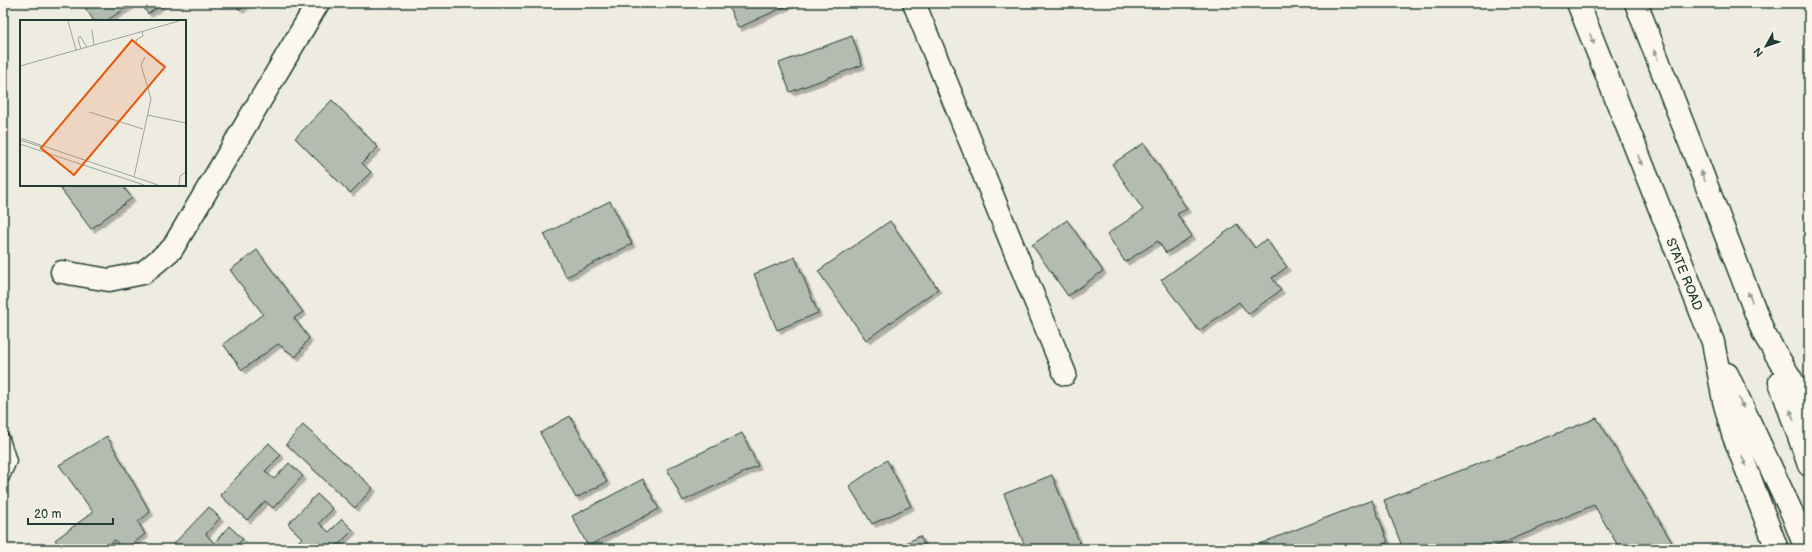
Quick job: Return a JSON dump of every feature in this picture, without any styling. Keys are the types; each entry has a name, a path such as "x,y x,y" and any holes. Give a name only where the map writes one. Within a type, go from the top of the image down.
{"main road":[{"path":"62,272 109,280 136,275 143,273 172,249 318,3"},
{"path":"914,3 1065,374"},
{"name":"STATE ROAD","path":"1578,3 1712,342 1724,401 1733,434 1778,549"},
{"path":"1636,3 1764,334 1809,465"},
{"path":"1764,334 1791,379 1809,414"},
{"path":"1712,342 1792,513 1806,549"}],"lane":[{"path":"3,439 10,461 3,477"}],"building":[{"path":"82,3 134,3 108,20 93,20"},
{"path":"141,3 164,3 148,14"},
{"path":"234,3 248,3 240,10"},
{"path":"727,3 793,3 738,28"},
{"path":"852,36 862,65 790,92 779,63"},
{"path":"332,100 378,147 362,163 371,172 350,193 295,138"},
{"path":"1144,143 1187,209 1177,214 1192,236 1166,253 1158,241 1125,262 1107,234 1143,210 1112,164"},
{"path":"59,186 123,186 132,198 91,229"},
{"path":"610,201 632,244 566,277 544,234"},
{"path":"1067,220 1103,271 1068,296 1032,245"},
{"path":"890,221 938,289 866,340 818,271"},
{"path":"1237,224 1255,248 1266,239 1287,267 1272,278 1281,290 1248,314 1239,302 1199,331 1161,280"},
{"path":"257,250 303,312 294,318 309,338 296,357 278,344 242,370 223,344 263,314 230,270"},
{"path":"795,257 818,313 777,330 754,274"},
{"path":"570,416 607,482 576,498 540,433"},
{"path":"1597,418 1676,549 1620,549 1594,505 1489,549 1403,549 1384,500"},
{"path":"303,425 373,488 355,508 286,444"},
{"path":"742,433 758,466 683,501 667,469"},
{"path":"107,436 150,512 138,522 145,534 126,549 122,549 115,540 102,549 62,549 55,540 93,512 59,465"},
{"path":"269,443 281,455 265,471 274,479 289,463 303,476 273,508 265,501 247,520 220,495"},
{"path":"887,460 911,506 872,524 849,486"},
{"path":"1052,475 1082,549 1026,549 1004,494"},
{"path":"643,479 659,509 588,546 572,516"},
{"path":"317,494 333,509 319,523 329,532 342,519 353,530 334,549 290,549 302,538 288,524"},
{"path":"1372,500 1388,542 1372,549 1246,549"},
{"path":"209,507 220,518 206,534 214,543 229,526 243,539 233,549 169,549"},
{"path":"920,536 927,549 894,549"}]}
